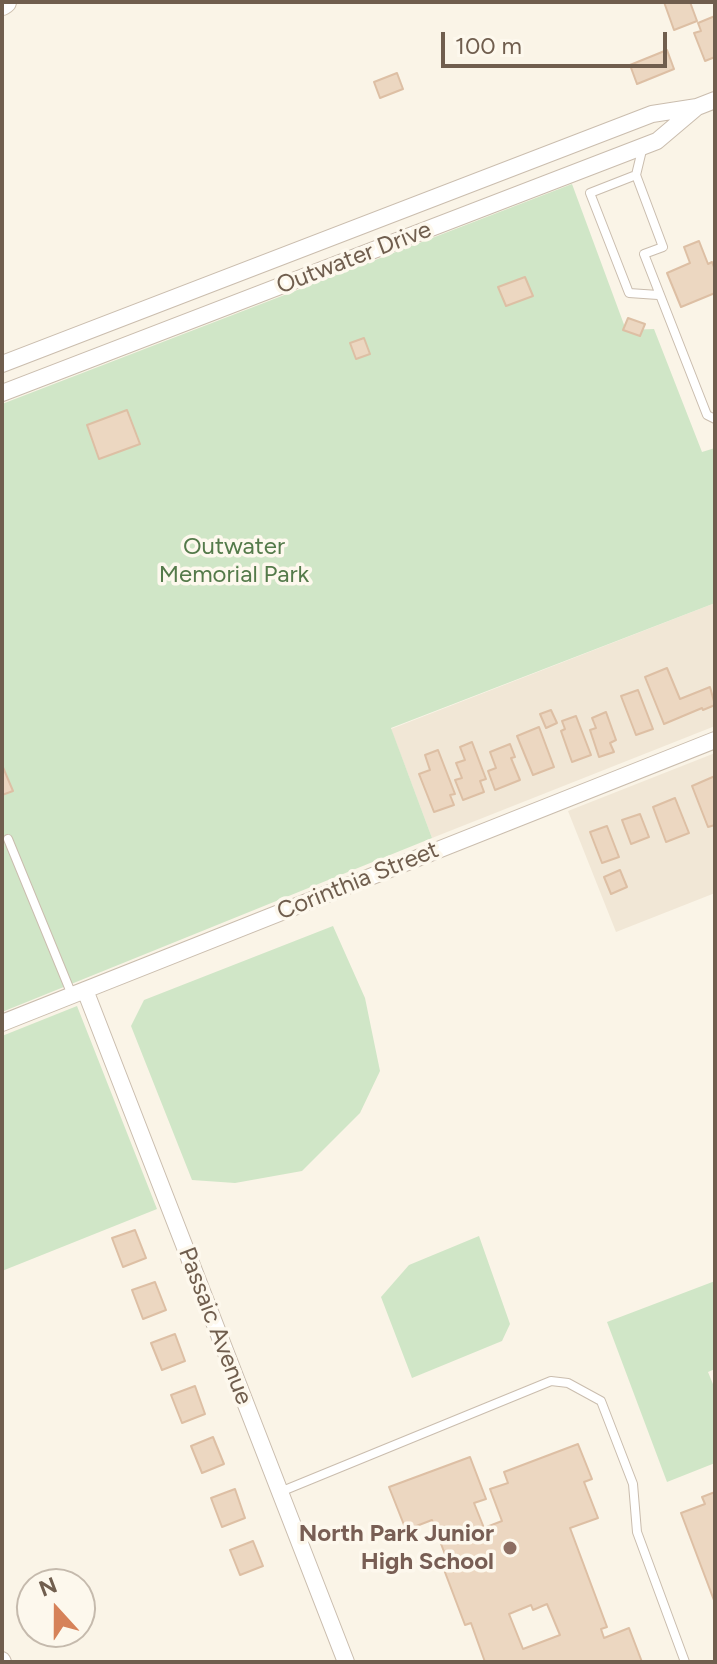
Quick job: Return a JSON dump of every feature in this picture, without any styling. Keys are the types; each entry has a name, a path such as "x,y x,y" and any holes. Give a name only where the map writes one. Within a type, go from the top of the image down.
{"street":[{"name":"Outwater Drive","path":"2,364 652,114 697,107 715,100"},
{"name":"Outwater Drive","path":"2,393 657,141 697,107"},
{"name":"Corinthia Street","path":"2,1023 715,740"},
{"name":"Passaic Avenue","path":"78,992 346,1662"}],"lane":[{"path":"643,146 636,175 663,247 644,254 707,415 715,419"},
{"path":"636,175 590,193 629,293 658,295"},
{"path":"8,839 78,992"},
{"path":"279,1493 551,1381 568,1383 601,1401 633,1484 637,1532 685,1662"}],"shaded area":[{"path":"715,603 715,726 432,838 391,729"},
{"path":"715,753 715,893 616,932 568,811"}],"green space":[{"name":"Outwater Memorial Park","path":"572,184 626,330 654,329 702,452 715,448 715,603 391,728 432,838 2,1012 2,404"},
{"path":"333,926 365,998 380,1071 360,1113 302,1171 235,1183 192,1180 131,1026 144,1000"},
{"path":"77,1006 157,1209 2,1271 2,1036"},
{"path":"479,1236 510,1324 502,1341 412,1378 381,1297 409,1265"},
{"path":"715,1281 715,1369 708,1372 715,1389 715,1463 667,1482 607,1322"}],"building":[{"path":"664,2 690,2 697,21 674,30"},
{"path":"715,16 715,57 705,61 694,33 701,31 698,23"},
{"path":"667,50 674,69 637,84 630,65"},
{"path":"397,73 403,89 380,98 374,82"},
{"path":"699,241 708,264 712,262 715,270 715,293 681,307 667,273 690,263 684,247"},
{"path":"525,277 533,296 506,306 498,287"},
{"path":"628,318 645,324 640,336 623,330"},
{"path":"364,338 370,354 356,359 350,343"},
{"path":"127,410 140,444 99,459 87,425"},
{"path":"667,668 680,699 710,687 715,705 664,724 645,677"},
{"path":"638,690 653,729 636,735 621,696"},
{"path":"551,710 557,723 546,728 540,714"},
{"path":"606,712 616,740 610,743 614,752 599,757 590,730 596,728 592,718"},
{"path":"576,716 591,755 572,762 561,731 565,729 562,721"},
{"path":"539,727 554,767 533,775 517,736"},
{"path":"472,742 486,779 480,781 484,792 463,800 455,780 462,778 456,763 465,760 460,747"},
{"path":"510,744 515,757 511,758 520,780 495,790 488,771 496,768 490,752"},
{"path":"438,750 455,794 450,795 454,805 434,812 419,774 430,770 425,755"},
{"path":"2,765 13,791 2,795"},
{"path":"715,776 715,825 708,827 692,786"},
{"path":"675,798 689,833 666,842 653,807"},
{"path":"640,814 649,837 631,844 622,820"},
{"path":"607,826 619,857 602,863 590,832"},
{"path":"620,870 627,887 611,894 604,877"},
{"path":"135,1230 146,1258 123,1267 112,1238"},
{"path":"155,1282 166,1310 143,1319 132,1290"},
{"path":"175,1334 185,1361 162,1370 151,1343"},
{"path":"195,1386 205,1414 182,1423 171,1395"},
{"path":"213,1437 224,1464 202,1473 191,1446"},
{"name":"North Park Junior High School","path":"578,1444 592,1479 584,1482 598,1518 570,1528 607,1627 601,1629 604,1638 629,1628 642,1662 485,1662 471,1623 465,1625 443,1567 449,1565 432,1520 406,1530 389,1487 470,1457 486,1499 474,1503 484,1528 502,1521 490,1489 508,1483 504,1472","holes":["547,1604 560,1635 523,1649 509,1614 531,1605 533,1610"]},
{"path":"235,1489 245,1518 222,1527 211,1498"},
{"path":"715,1492 715,1603 681,1513 705,1504 702,1497"},
{"path":"253,1541 263,1566 240,1575 230,1550"}],"place":[{"name":"North Park Junior High School","path":"510,1548"}]}
